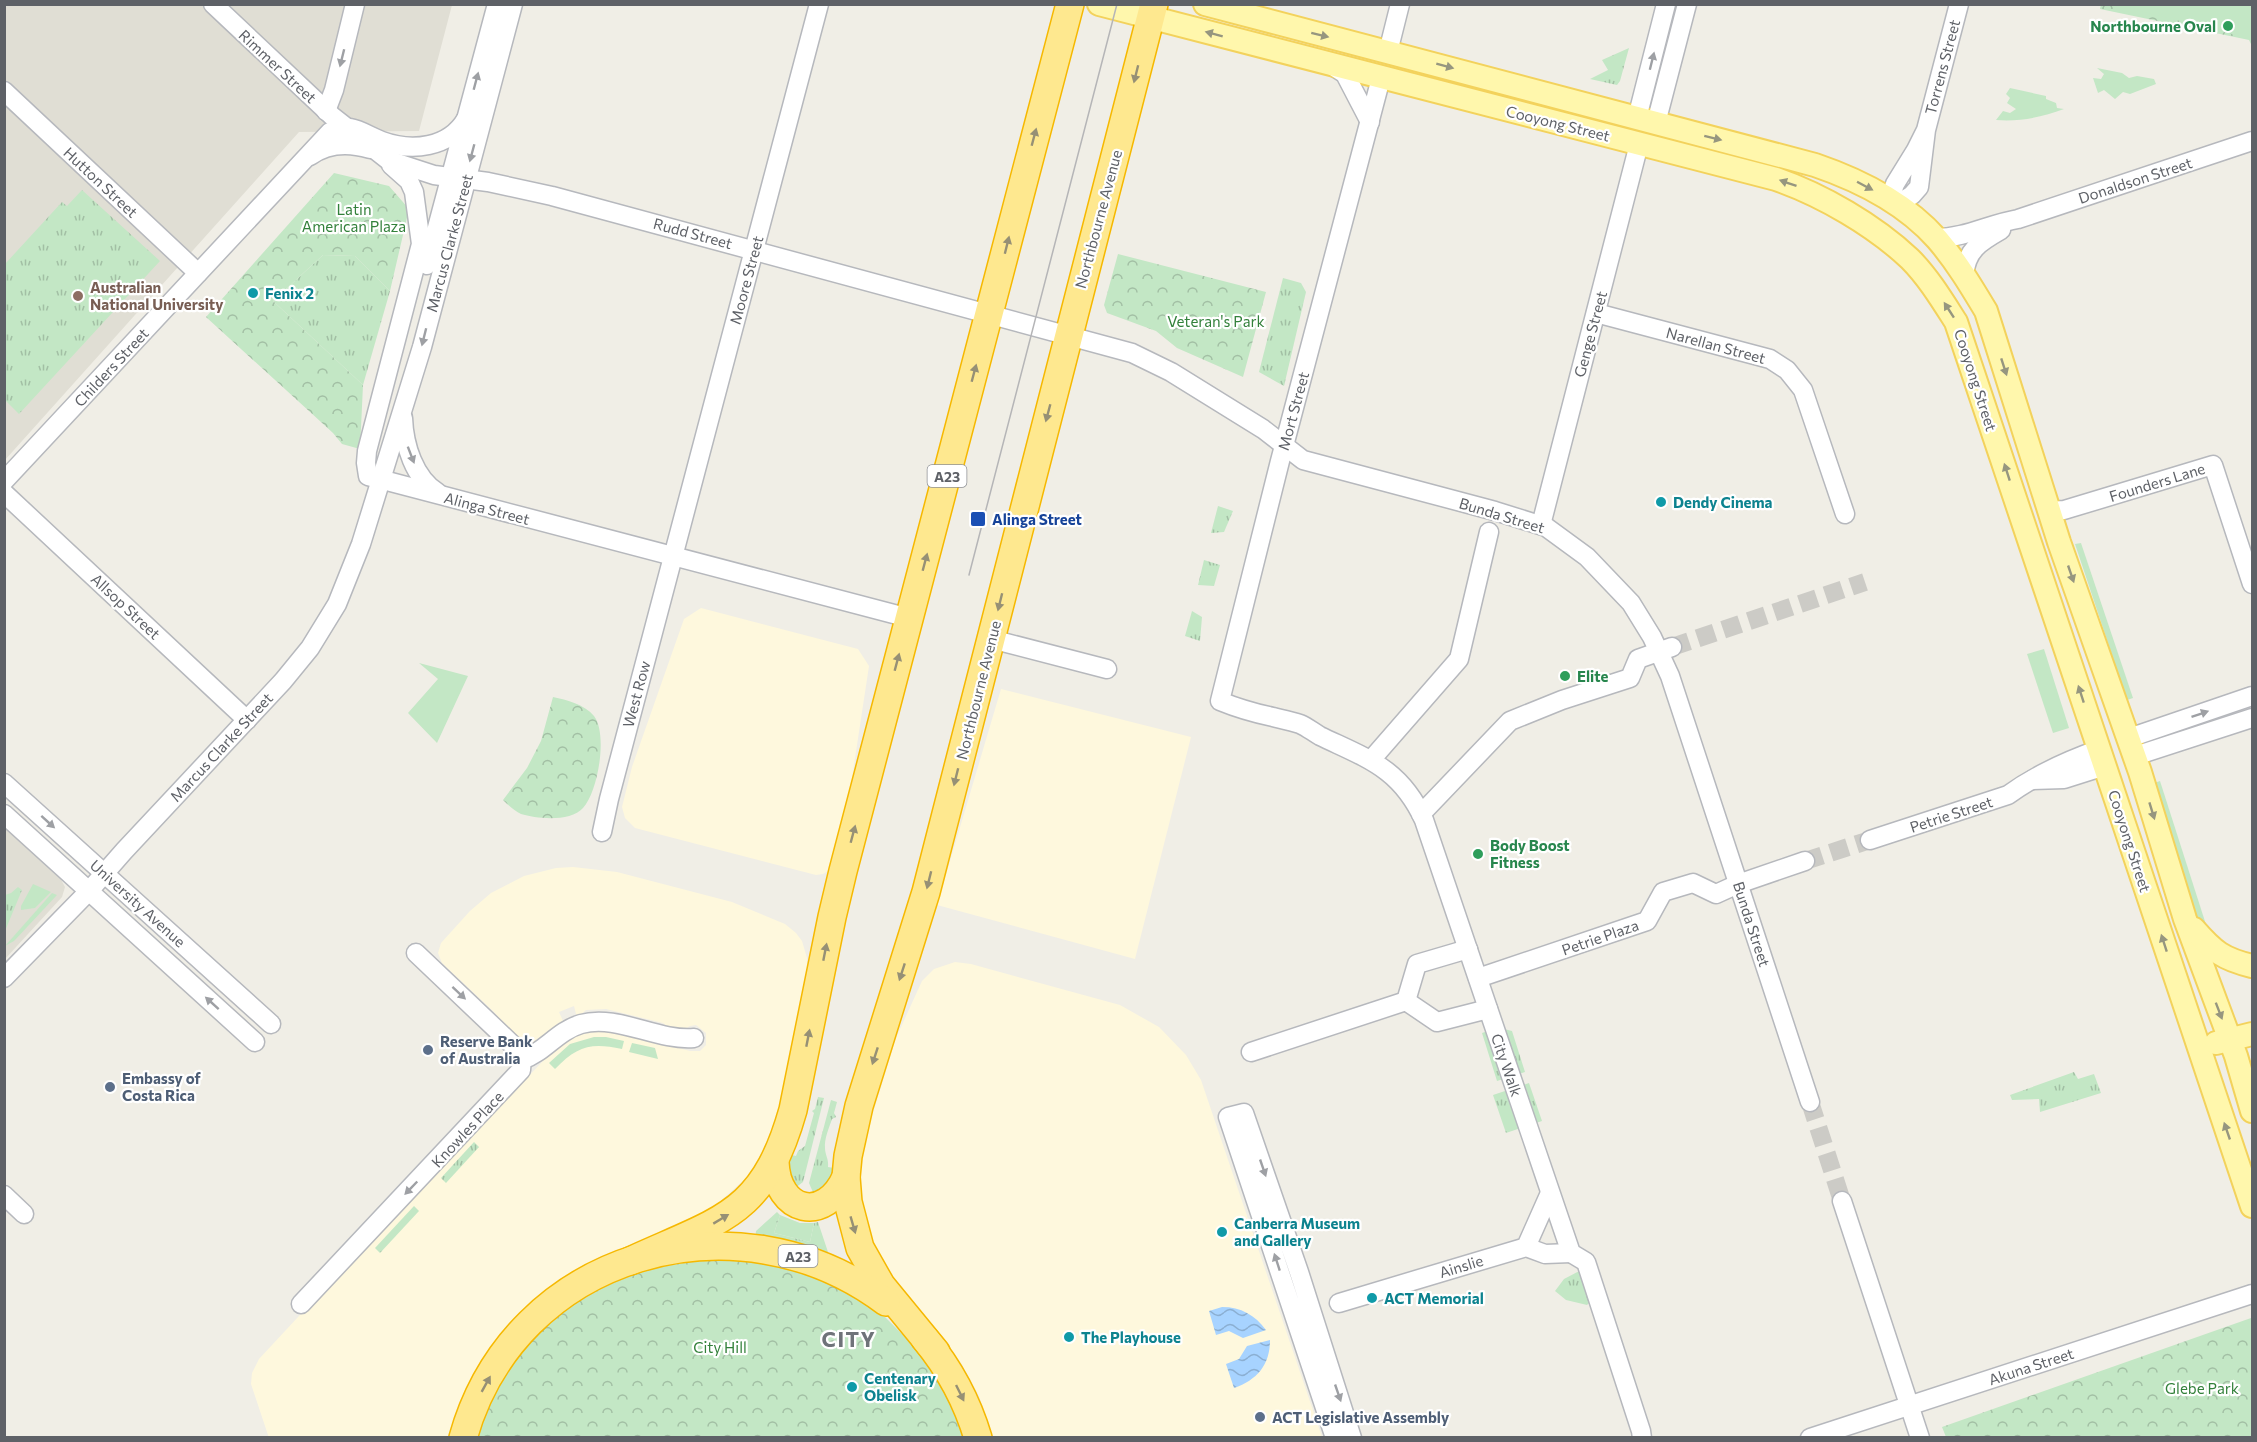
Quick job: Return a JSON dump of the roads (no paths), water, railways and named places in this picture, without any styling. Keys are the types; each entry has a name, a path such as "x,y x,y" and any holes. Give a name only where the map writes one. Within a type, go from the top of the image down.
{"highway":[{"name":"A23","path":"464,1437 485,1384 510,1347 530,1323 572,1289 603,1272 692,1235 731,1213 752,1196 775,1162 785,1140 832,917 1070,4"},
{"name":"Northbourne Avenue","path":"936,1352 882,1285 856,1239 850,1215 846,1177 852,1134 926,892 1152,11"},
{"path":"775,1162 778,1186 788,1199 801,1206 816,1206 831,1199 846,1177"},
{"name":"A23","path":"630,1261 676,1248 713,1245 752,1246 817,1263 866,1288 907,1319 936,1352 957,1386 978,1437"}],"main road":[{"name":"Cooyong Street","path":"1099,4 1152,11 1381,78 1776,179 1821,196 1910,259 1956,322 2253,1206"},
{"name":"Cooyong Street","path":"1205,4 1825,168 1865,185 1894,203 1936,238 1986,311 2051,515 2142,744 2186,919 2230,1038 2250,1102"},
{"name":"Mort Street","path":"1381,78 1388,52"},
{"path":"1472,100 1478,75"},
{"path":"1639,144 1647,120"},
{"path":"1841,208 1856,212 1879,212 1894,203"},
{"path":"1893,245 1888,215 1894,203"},
{"path":"2025,528 2051,515"},
{"name":"Petrie Street","path":"2102,758 2142,744"},
{"path":"2186,919 2217,953 2233,961 2253,966"},
{"path":"2183,998 2253,966"},
{"path":"2200,1049 2230,1038 2253,1034"},
{"path":"2250,1102 2253,1070"}],"street":[{"name":"Rimmer Street","path":"213,4 326,111 376,152 396,163 458,178"},
{"path":"326,111 334,90 355,4"},
{"name":"Marcus Clarke Street","path":"4,978 105,874 283,681 310,648 337,604 354,565 422,347 458,178 466,119 497,4"},
{"name":"Marcus Clarke Street","path":"380,480 378,454 458,178 513,4"},
{"name":"Moore Street","path":"672,556 819,4"},
{"name":"Mort Street","path":"1388,52 1400,4"},
{"path":"1647,120 1666,4"},
{"path":"1647,120 1687,4"},
{"name":"Torrens Street","path":"1894,203 1912,195 1919,187 1926,130 1959,4"},
{"path":"1330,64 1345,74 1370,122"},
{"name":"Mort Street","path":"1318,735 1299,724 1239,709 1220,701 1284,444 1381,78"},
{"name":"Hutton Street","path":"4,91 198,273"},
{"name":"Rimmer Street","path":"344,127 354,128 381,141 414,147 434,144 456,133 466,119"},
{"name":"Childers Street","path":"4,481 324,136 344,127"},
{"name":"Donaldson Street","path":"1936,238 1965,236 1995,224 2018,219 2253,141"},
{"name":"Genge Street","path":"1541,525 1639,144"},
{"name":"Rimmer Street","path":"300,164 314,153 332,146 352,145 376,152"},
{"name":"Marcus Clarke Street","path":"376,152 409,181 417,204 421,238 367,451 368,476 380,480"},
{"name":"Rudd Street","path":"458,178 552,196 1069,336"},
{"name":"Donaldson Street","path":"1964,276 1965,263 1975,247 2018,219"},
{"name":"Narellan Street","path":"1596,313 1770,359 1787,370 1803,390 1845,514"},
{"name":"Bunda Street","path":"1069,336 1132,353 1161,366 1284,444 1303,460 1541,525 1587,556 1631,603 1665,649 1670,676 1810,1102"},
{"path":"405,401 404,435 418,473 433,490 445,497"},
{"name":"Founders Lane","path":"2051,515 2213,465 2253,584"},
{"name":"Alinga Street","path":"380,480 909,618"},
{"name":"Allsop Street","path":"4,493 247,720"},
{"path":"1371,760 1459,659 1489,532"},
{"name":"West Row","path":"602,832 672,556"},
{"path":"991,639 1107,669"},
{"path":"1421,814 1510,721 1562,700 1630,678 1638,659 1665,649"},
{"path":"2142,744 2253,696"},
{"path":"2142,744 2253,718"},
{"name":"City Walk","path":"1318,735 1371,760 1388,772 1406,788 1421,814 1571,1253 1586,1262 1642,1437"},
{"name":"Petrie Street","path":"1870,840 2008,795 2027,781 2064,779 2102,758"},
{"name":"University Avenue","path":"4,783 271,1024"},
{"name":"University Avenue","path":"4,814 255,1042"},
{"path":"1738,884 1805,861"},
{"name":"Petrie Plaza","path":"1478,978 1647,921 1663,892 1693,883 1716,894 1738,884"},
{"path":"1406,1001 1417,964 1468,949"},
{"path":"416,953 518,1050 522,1060 538,1053 566,1030 589,1022 611,1023 674,1039 694,1038"},
{"path":"1406,1001 1437,1022 1488,1009"},
{"path":"1251,1052 1406,1001"},
{"name":"Knowles Place","path":"301,1304 518,1075 522,1068 522,1060"},
{"path":"1335,1437 1290,1303 1236,1115 1299,1272 1353,1437"},
{"path":"1550,1193 1526,1247 1545,1254 1571,1253"},
{"path":"4,1195 24,1214"},
{"path":"1842,1201 1920,1437"},
{"name":"Ainslie","path":"1339,1303 1526,1247"},
{"path":"1290,1303 1299,1272"},
{"name":"Akuna Street","path":"1810,1437 2253,1294"},
{"path":"1302,1340 1325,1355"}],"water":[{"path":"1222,1307 1235,1308 1247,1313 1266,1330 1243,1338 1229,1331 1216,1335 1209,1311"},
{"path":"1270,1340 1268,1357 1261,1370 1249,1381 1234,1388 1226,1364 1239,1359 1247,1346"}],"tunnel":[{"path":"1672,647 1865,582"},
{"path":"1805,861 1870,840"},
{"path":"1810,1102 1842,1201"}],"tram line":[{"path":"969,575 1117,4"}],"place":[{"name":"Northbourne Oval","path":"2228,26"},
{"name":"Fenix 2","path":"253,293"},
{"name":"Australian National University","path":"78,296"},
{"name":"Dendy Cinema","path":"1661,502"},
{"name":"Alinga Street","path":"978,519"},
{"name":"Elite","path":"1565,676"},
{"name":"Body Boost Fitness","path":"1478,854"},
{"name":"Reserve Bank of Australia","path":"428,1050"},
{"name":"Embassy of Costa Rica","path":"110,1087"},
{"name":"Canberra Museum and Gallery","path":"1222,1232"},
{"name":"ACT Memorial","path":"1372,1298"},
{"name":"The Playhouse","path":"1069,1337"},
{"name":"Centenary Obelisk","path":"852,1387"},
{"name":"ACT Legislative Assembly","path":"1260,1417"}],"district":[{"name":"CITY","path":"849,1338"}],"park label":[{"name":"Latin American Plaza","path":"354,218"},
{"name":"Veteran's Park","path":"1216,321"},
{"name":"City Hill","path":"720,1347"},
{"name":"Glebe Park","path":"2202,1388"}]}
